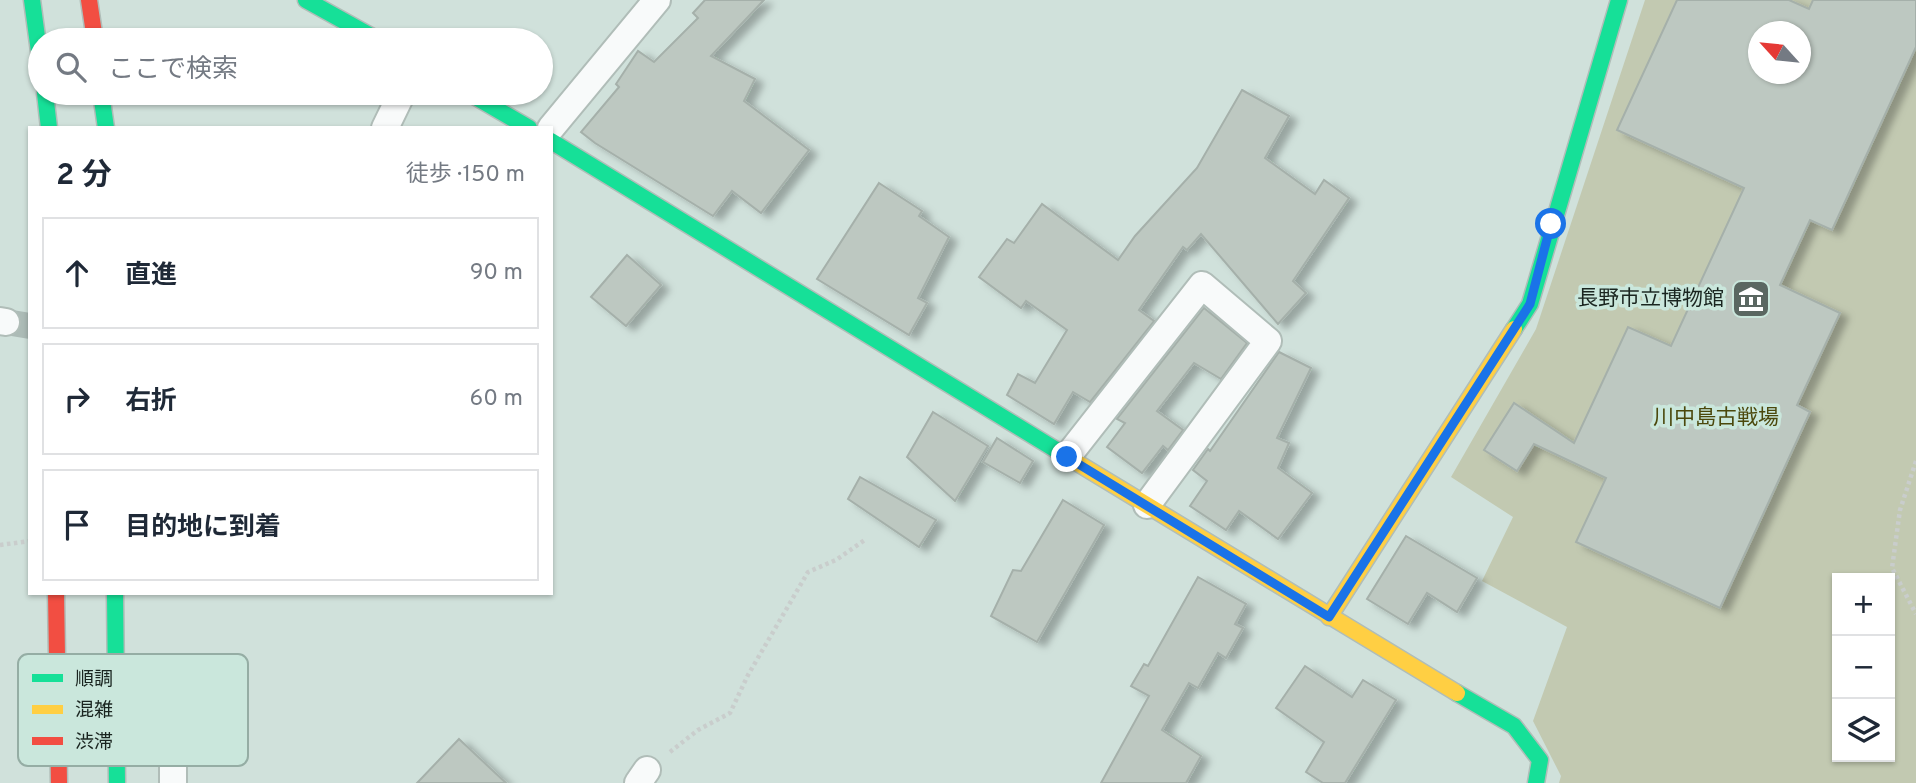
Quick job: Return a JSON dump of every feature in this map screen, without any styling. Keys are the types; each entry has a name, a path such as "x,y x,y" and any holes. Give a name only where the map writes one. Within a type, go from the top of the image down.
{"main road":[{"path":"32,0 36,28"},
{"path":"89,0 92,28"},
{"path":"306,0 356,28"},
{"path":"1329,617 1530,304 1619,0"},
{"path":"46,105 49,126"},
{"path":"103,105 106,126"},
{"path":"490,105 526,126"},
{"path":"553,142 1329,617 1514,726 1540,760 1536,783"},
{"path":"56,595 57,654"},
{"path":"115,595 115,654"}],"street":[{"path":"553,126 657,0"},
{"path":"386,126 396,105"},
{"path":"1067,457 1202,285 1268,341 1147,505"}],"path":[{"path":"1916,461 1900,510 1892,568 1916,614"},
{"path":"642,776 698,730 730,713 748,674 808,572 836,560 866,539"},
{"path":"0,545 28,541"}],"green space":[{"name":"川中島古戦場","path":"1645,0 1916,0 1916,783 1559,783 1561,776 1533,721 1567,627 1482,581 1513,517 1451,477 1536,329"}],"building":[{"path":"705,0 764,0 711,56 755,79 744,101 809,150 761,213 732,191 713,216 581,132 619,87 616,84 638,51 654,62 698,18 693,13"},
{"name":"長野市立博物館","path":"1677,0 1789,0 1809,9 1813,0 1916,0 1916,47 1832,230 1810,220 1780,285 1840,313 1797,405 1810,412 1720,608 1576,542 1606,478 1534,444 1517,471 1484,450 1514,403 1574,443 1628,327 1671,346 1744,188 1617,130"},
{"path":"1242,90 1289,116 1265,158 1315,194 1324,180 1349,198 1293,281 1306,293 1278,324 1201,234 1187,250 1183,247 1139,310 1154,321 1090,402 1073,392 1054,424 1007,395 1018,374 1035,383 1067,330 1026,301 1021,308 979,277 1007,239 1014,243 1042,204 1118,260 1135,236 1197,168"},
{"path":"879,183 922,211 919,216 949,237 918,298 927,303 909,335 817,279"},
{"path":"627,255 661,285 626,326 591,297"},
{"path":"1204,308 1247,343 1221,379 1194,363 1157,411 1183,430 1168,450 1163,446 1142,473 1107,447 1125,423 1117,419"},
{"path":"1279,352 1311,368 1277,438 1289,443 1278,468 1312,493 1278,539 1239,511 1226,530 1190,506 1207,481 1193,470 1208,449 1210,451"},
{"path":"933,412 988,446 955,501 907,457"},
{"path":"997,438 1033,461 1020,483 983,462"},
{"path":"860,477 936,520 919,547 848,499"},
{"path":"1063,500 1104,525 1037,642 991,616 1013,570 1021,571"},
{"path":"1406,536 1477,578 1457,612 1427,593 1408,624 1367,599"},
{"path":"1198,577 1246,604 1235,624 1243,628 1226,658 1218,653 1198,688 1189,683 1162,730 1201,756 1186,783 1101,783 1149,696 1131,686 1144,664 1148,666"},
{"path":"1305,666 1352,697 1363,680 1396,700 1345,783 1323,783 1306,772 1324,742 1276,708"},
{"path":"459,739 506,783 417,783"}],"tunnel":[{"path":"6,322 28,326"}],"traffic: fast":[{"path":"32,0 36,28"},
{"path":"306,0 356,28"},
{"path":"1514,329 1530,304 1619,0"},
{"path":"46,105 49,126"},
{"path":"103,105 106,126"},
{"path":"490,105 526,126"},
{"path":"553,142 1066,456"},
{"path":"115,595 116,654"},
{"path":"1457,693 1514,726 1540,760 1536,783"},
{"path":"117,766 117,783"}],"traffic: slow":[{"path":"1329,617 1514,329"},
{"path":"1066,456 1457,693"}],"traffic: jam":[{"path":"89,0 93,28"},
{"path":"56,595 57,654"},
{"path":"59,766 59,783"}],"place":[{"name":"長野市立博物館","path":"1751,299"}],"route":[{"path":"1067,457 1329,617 1530,304 1551,224"}]}
